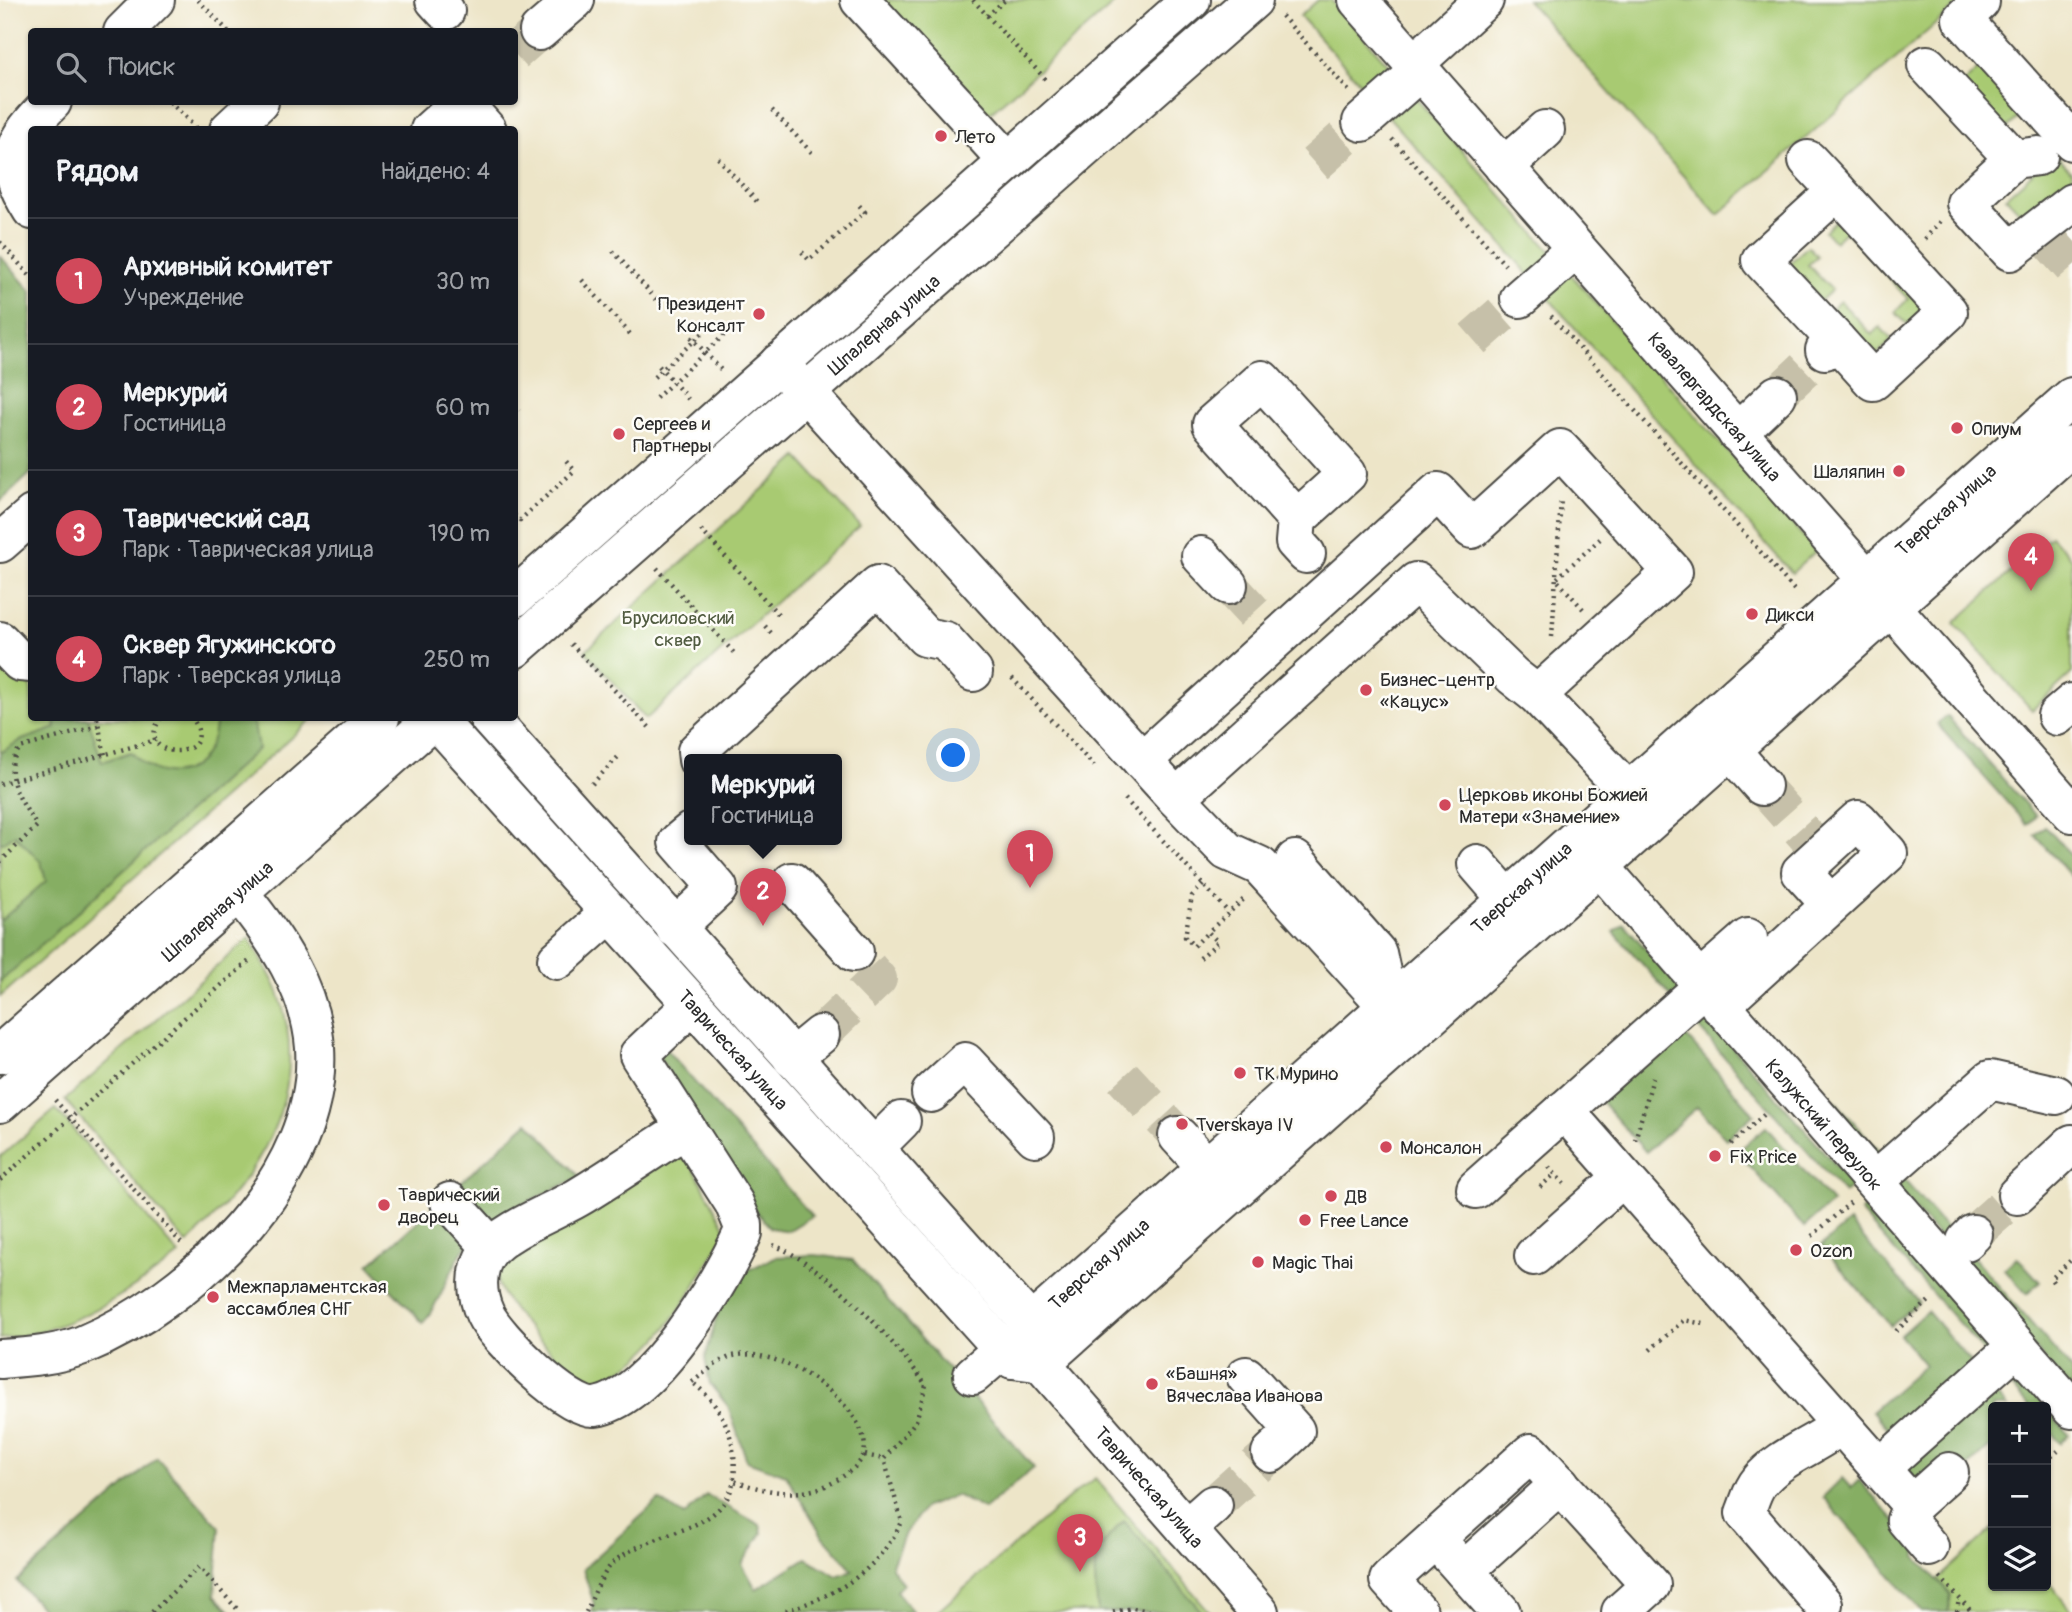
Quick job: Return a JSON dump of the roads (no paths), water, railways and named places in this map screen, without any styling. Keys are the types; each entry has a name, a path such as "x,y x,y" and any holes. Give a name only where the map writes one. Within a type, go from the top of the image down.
{"street":[{"path":"127,28 155,0"},
{"path":"539,32 575,0"},
{"path":"860,0 1008,161"},
{"name":"Шпалерная улица","path":"518,594 1191,0"},
{"name":"Шпалерная улица","path":"518,646 1253,0"},
{"name":"Кавалергардская улица","path":"1358,0 2072,813"},
{"path":"1362,122 1483,0"},
{"path":"1980,2 1962,19 2042,152"},
{"path":"1927,65 2042,152"},
{"path":"26,204 8,177 6,155 15,139 49,105"},
{"path":"233,126 256,105"},
{"path":"434,126 458,105"},
{"path":"464,105 483,126"},
{"path":"1504,167 1545,130"},
{"path":"2042,152 1966,203 2010,251 2044,236 2072,203"},
{"path":"1808,160 1837,191 1948,312 1873,381 1830,345 1762,260 1837,191"},
{"path":"1520,298 1576,249"},
{"path":"779,363 1227,851 1260,866 1282,868 1377,953 1400,1019"},
{"path":"1737,433 1777,395"},
{"name":"Тверская улица","path":"972,1376 1022,1349 1220,1180 1588,853 1878,594 2072,397"},
{"name":"Тверская улица","path":"1878,594 2072,446"},
{"path":"1142,761 1272,633 1317,560 1438,492 1472,529 1560,449 1673,572 1543,689"},
{"path":"0,543 28,518"},
{"path":"1201,556 1228,585"},
{"path":"1176,798 1416,582 1513,676 1543,689 1641,805"},
{"path":"697,754 697,751 878,585 925,637 946,641 973,672"},
{"path":"0,641 20,662 28,663"},
{"name":"Шпалерная улица","path":"0,1054 377,721"},
{"name":"Шпалерная улица","path":"0,1103 432,721"},
{"name":"Таврическая улица","path":"438,721 692,1005 1022,1349 1200,1517 1259,1612"},
{"name":"Таврическая улица","path":"492,721 675,928 806,1046 874,1148 1022,1349"},
{"path":"1718,737 1762,786"},
{"path":"1476,1189 1649,1035 1831,905 1888,853 1858,820 1816,847 1801,872 1831,905"},
{"path":"675,928 718,888 678,842 684,836"},
{"name":"Тверская улица","path":"1400,1019 1508,900 1588,853"},
{"name":"Калужский переулок","path":"1588,853 2072,1409"},
{"path":"1477,864 1508,900"},
{"path":"792,882 854,952"},
{"path":"0,1359 42,1356 91,1341 120,1328 169,1297 251,1220 280,1174 302,1130 314,1091 315,1046 290,964 275,939 239,893"},
{"path":"557,960 609,914"},
{"path":"1707,992 1748,938"},
{"path":"685,1129 580,1196 491,1247 478,1272 478,1294 485,1316 550,1387 572,1402 593,1408 618,1401 660,1360 709,1300 743,1233 743,1225 734,1203 639,1055 692,1005"},
{"path":"931,1093 965,1062 1035,1137"},
{"path":"1875,1181 1990,1080 2056,1096"},
{"path":"1564,1110 1912,1505"},
{"path":"874,1148 901,1121"},
{"path":"1178,1136 1220,1180"},
{"path":"2017,1195 2072,1144"},
{"path":"1534,1256 1623,1177"},
{"path":"450,1202 491,1247"},
{"path":"1880,1468 2017,1346"},
{"path":"1246,1376 1295,1431 1271,1453"},
{"path":"1823,1604 1745,1513 1757,1484 1786,1457 1823,1440 1841,1425"},
{"path":"1418,1612 1389,1580 1531,1452 1651,1585 1621,1612"},
{"path":"1929,1547 1906,1520 1912,1505 1949,1472"},
{"path":"1464,1571 1560,1484"},
{"path":"1435,1538 1501,1612"}],"tunnel":[{"path":"518,49 539,31"},
{"path":"1315,164 1362,122"},
{"path":"2049,241 2072,267"},
{"path":"1473,339 1520,298"},
{"path":"1777,395 1825,350"},
{"path":"1228,585 1267,627"},
{"path":"1762,786 1810,840"},
{"path":"820,1035 878,979 854,952"},
{"path":"1123,1077 1178,1136"},
{"path":"1973,1234 2017,1195"},
{"path":"1213,1505 1271,1453"}],"place":[{"name":"Лето","path":"941,136"},
{"name":"Президент Консалт","path":"759,314"},
{"name":"Опиум","path":"1957,428"},
{"name":"Сергеев и Партнеры","path":"619,434"},
{"name":"Шаляпин","path":"1899,471"},
{"name":"Сквер Ягужинского","path":"2031,591"},
{"name":"Дикси","path":"1752,614"},
{"name":"Бизнес-центр «Кацус»","path":"1366,690"},
{"name":"Церковь иконы Божией Матери «Знамение»","path":"1445,805"},
{"name":"Архивный комитет","path":"1030,888"},
{"name":"Меркурий","path":"763,926"},
{"name":"ТК Мурино","path":"1240,1073"},
{"name":"Tverskaya IV","path":"1182,1124"},
{"name":"Монсалон","path":"1386,1147"},
{"name":"Fix Price","path":"1715,1156"},
{"name":"ДВ","path":"1331,1196"},
{"name":"Таврический дворец","path":"384,1205"},
{"name":"Free Lance","path":"1305,1220"},
{"name":"Ozon","path":"1796,1250"},
{"name":"Magic Thai","path":"1258,1262"},
{"name":"Межпарламентская ассамблея СНГ","path":"213,1297"},
{"name":"«Башня» Вячеслава Иванова","path":"1152,1384"},
{"name":"Таврический сад","path":"1080,1572"}],"park label":[{"name":"Брусиловский сквер","path":"678,628"}]}
